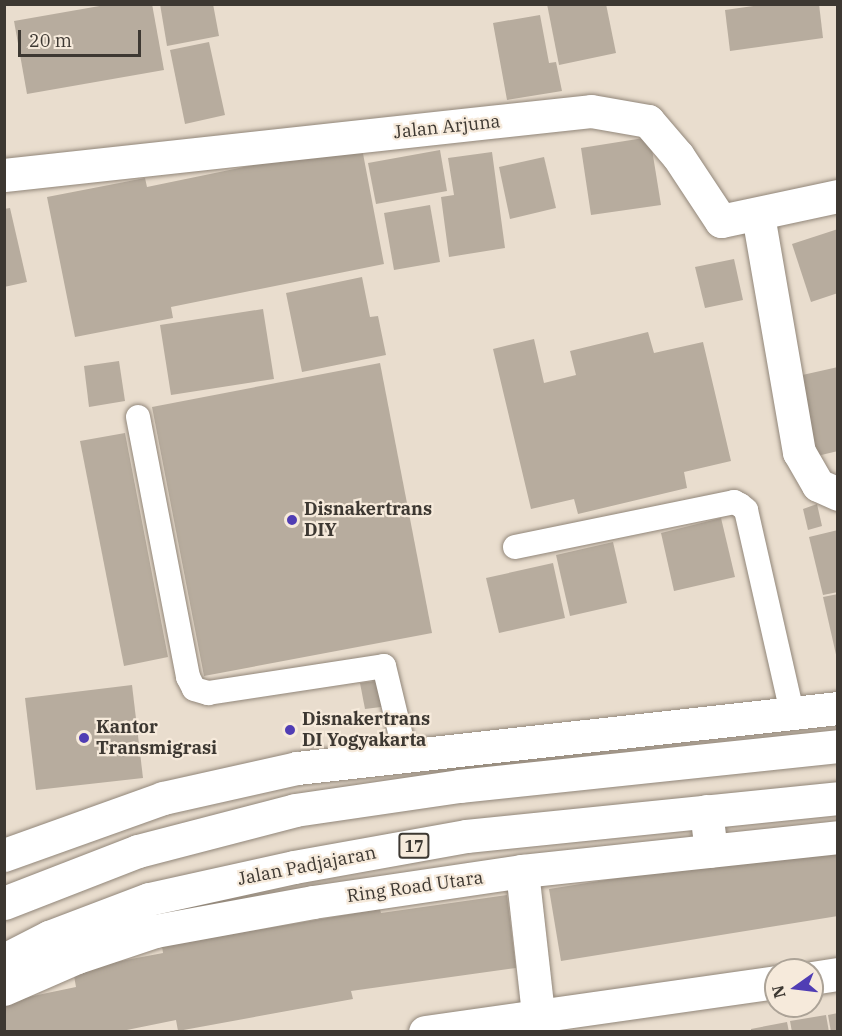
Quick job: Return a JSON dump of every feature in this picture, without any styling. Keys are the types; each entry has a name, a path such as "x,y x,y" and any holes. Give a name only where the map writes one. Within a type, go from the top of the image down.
{"main road":[{"name":"Jalan Arjuna","path":"4,175 591,111 648,121 678,156 721,221 758,215 837,196"},
{"path":"758,215 799,452 818,485 837,494"},
{"path":"4,855 163,798 297,768 405,753 837,708"},
{"path":"4,903 138,851 295,810 459,786 837,746"},
{"name":"Jalan Padjajaran","path":"4,960 48,938 149,899 294,867 466,836 837,798"},
{"path":"706,811 711,851"},
{"name":"Ring Road Utara","path":"4,989 77,957 155,931 313,902 522,871 837,837"},
{"path":"521,1021 522,871"},
{"path":"425,1032 521,1021 764,984"}],"lane":[{"path":"138,417 188,677 194,689 208,693 384,666 405,753"},
{"path":"515,547 734,502 740,505 746,510 792,713"}],"building":[{"path":"111,4 152,4 164,70 27,94 14,21"},
{"path":"160,4 213,4 219,36 167,46"},
{"path":"547,4 606,4 616,53 559,65"},
{"path":"767,4 819,4 823,38 730,51 725,10"},
{"path":"540,15 549,63 556,62 562,91 507,100 493,23"},
{"path":"209,42 225,115 185,124 170,50"},
{"path":"650,137 661,205 591,215 581,148"},
{"path":"361,143 384,264 171,307 173,318 75,337 47,197 145,178 147,187"},
{"path":"440,150 447,191 376,204 368,163"},
{"path":"492,152 505,248 449,257 441,197 454,195 448,158"},
{"path":"544,157 556,208 510,219 499,167"},
{"path":"430,205 440,262 394,270 384,213"},
{"path":"10,208 27,282 4,287 4,209"},
{"path":"838,229 838,293 811,302 792,244"},
{"path":"734,259 743,300 705,308 695,267"},
{"path":"362,277 370,317 378,316 386,355 302,372 286,293"},
{"path":"263,309 274,379 171,395 160,325"},
{"path":"648,332 654,353 703,342 731,461 684,472 687,488 578,514 574,499 531,509 493,349 534,339 544,383 576,375 570,351"},
{"path":"119,361 125,401 89,407 84,366"},
{"name":"Disnakertrans DIY","path":"380,363 432,633 204,676 152,407"},
{"path":"838,367 838,451 817,456 798,376"},
{"path":"125,433 168,657 124,666 80,441"},
{"path":"817,504 822,526 808,530 803,509"},
{"path":"721,518 735,577 674,591 661,533"},
{"path":"838,530 838,592 823,595 809,537"},
{"path":"613,542 627,603 570,616 556,555"},
{"path":"553,563 565,618 499,633 486,578"},
{"path":"838,594 838,659 837,659 823,597"},
{"path":"384,680 389,706 365,709 360,683"},
{"name":"Kantor Transmigrasi","path":"132,685 143,778 36,790 25,698"},
{"path":"838,843 838,916 561,961 549,889"},
{"path":"507,895 516,968 351,991 353,999 178,1031 176,1020 117,1032 4,1032 4,1002 76,987 73,970 163,953 162,946 380,909 381,913"},
{"path":"838,1013 838,1032 831,1032 828,1015"},
{"path":"826,1015 829,1032 792,1032 790,1021 824,1018"},
{"path":"787,1022 789,1032 751,1032 751,1029"}],"place":[{"name":"Disnakertrans DIY","path":"292,520"},
{"name":"Disnakertrans DI Yogyakarta","path":"290,730"},
{"name":"Kantor Transmigrasi","path":"84,738"}]}
